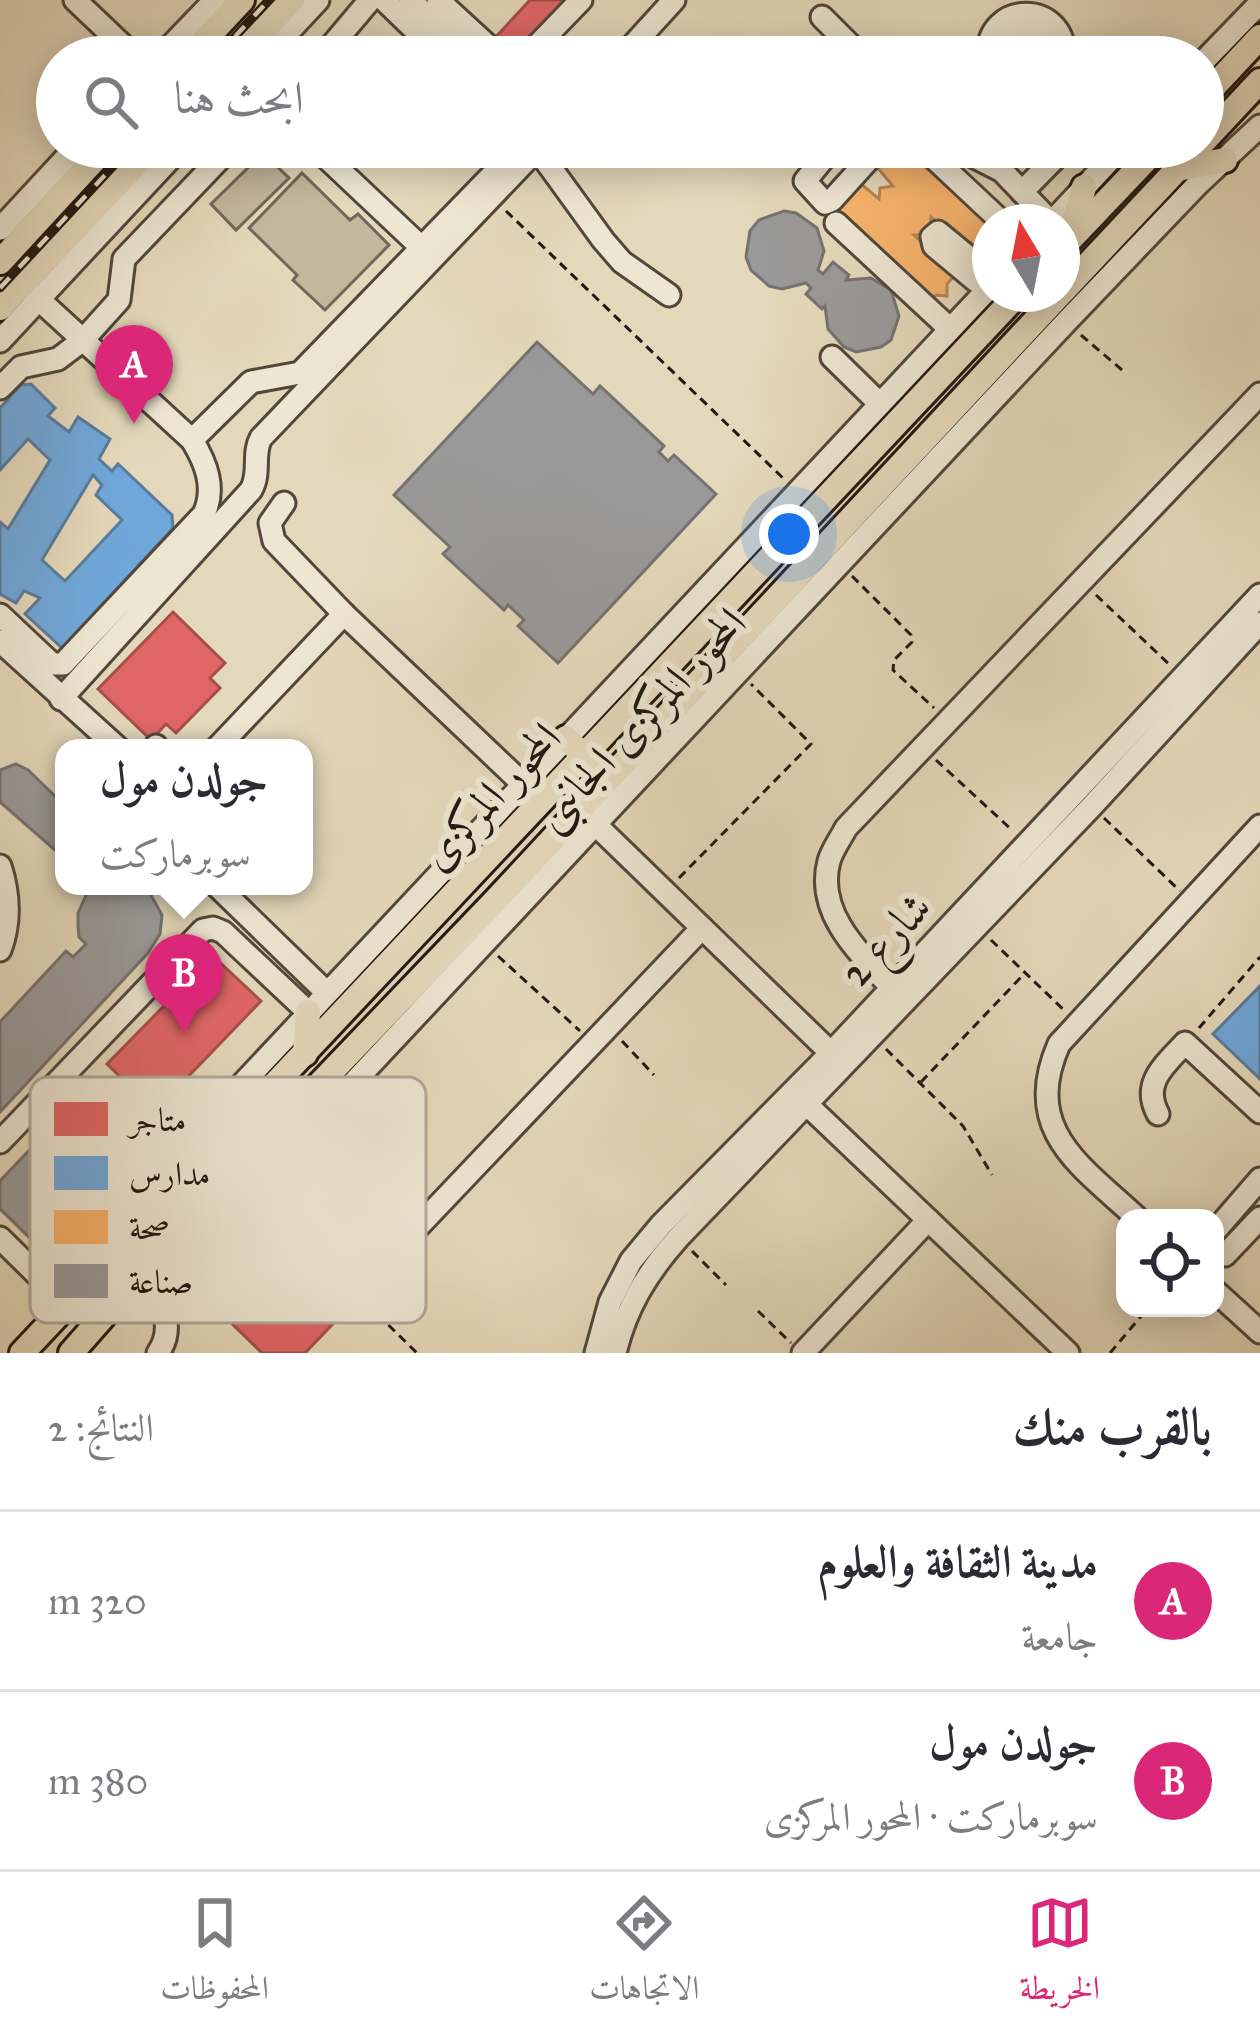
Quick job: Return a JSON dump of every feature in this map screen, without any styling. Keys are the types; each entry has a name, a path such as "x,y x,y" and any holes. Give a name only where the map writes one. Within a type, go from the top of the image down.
{"main road":[{"path":"209,36 242,0"},
{"path":"258,36 292,0"},
{"path":"1224,76 1260,37"},
{"name":"المحور المركزى","path":"1224,119 1260,81"},
{"path":"0,262 87,168"},
{"path":"0,308 30,292 134,168"},
{"path":"1080,214 1132,168"},
{"path":"1177,169 1182,168"},
{"name":"المحور المركزى","path":"1080,273 1177,169"},
{"path":"1074,204 1084,187"},
{"name":"المحور المركزى","path":"282,1077 828,496 842,462 999,312"},
{"name":"المحور المركزى","path":"336,1077 487,929 608,778 1043,312"},
{"path":"828,496 828,506 837,514 868,502"},
{"path":"764,563 793,549 802,554 804,567"},
{"path":"566,738 608,778"},
{"path":"304,1054 308,1012"},
{"name":"المحور المركزى","path":"22,1353 52,1323"},
{"name":"المحور المركزى","path":"71,1353 97,1323"}],"street":[{"path":"75,0 113,36"},
{"path":"180,36 215,0"},
{"path":"285,36 318,0"},
{"path":"340,36 370,0"},
{"path":"385,0 422,36"},
{"path":"410,0 449,36"},
{"path":"438,0 477,36"},
{"path":"546,36 580,0"},
{"path":"641,36 674,0"},
{"path":"1224,40 1260,2"},
{"path":"991,36 1009,16 1026,12 1043,16 1061,36"},
{"path":"822,17 841,36"},
{"path":"1008,36 1029,27 1045,36"},
{"name":"المحور المركزى الجانبى","path":"1225,160 1260,126"},
{"path":"0,230 57,168"},
{"path":"0,341 30,292 159,168"},
{"path":"0,388 21,367 58,359 83,340 119,300 124,259 211,168"},
{"path":"337,168 421,248"},
{"path":"192,440 248,383 300,373 499,168"},
{"path":"61,699 254,486 261,438 519,168"},
{"path":"552,168 622,262 669,295"},
{"path":"816,168 805,181 827,203 860,168"},
{"path":"944,168 983,204"},
{"path":"996,168 1033,204"},
{"path":"1022,192 1045,168"},
{"path":"1084,187 1098,168"},
{"name":"المحور المركزى الجانبى","path":"354,1077 487,929 595,824 1066,322 1217,168"},
{"path":"836,223 950,329"},
{"path":"956,254 972,269"},
{"path":"0,615 52,664 66,661 208,508 208,478 192,440 30,292"},
{"name":"المحور المركزى الجانبى","path":"247,1077 798,492 842,462 880,404 972,302"},
{"path":"832,357 880,404"},
{"path":"898,994 844,935 828,900 829,862 846,828 1260,394"},
{"path":"284,503 270,523 272,538 344,614 523,784"},
{"name":"شارع 2","path":"606,1351 649,1270 795,1103 831,1053 977,926 1092,806 1235,636 1260,595"},
{"path":"224,739 263,686 344,614"},
{"name":"شارع 2","path":"606,1351 610,1302 631,1261 661,1225 872,1035 898,994 1028,844 1183,677 1235,636 1260,623"},
{"path":"1235,636 1260,660"},
{"path":"0,641 108,739"},
{"path":"595,824 831,1053"},
{"path":"1127,1209 1069,1155 1052,1130 1045,1101 1047,1071 1059,1044 1190,900 1255,841"},
{"path":"0,866 8,915 0,950"},
{"path":"227,895 326,992"},
{"path":"426,1219 702,928"},
{"path":"62,1077 203,930 224,932 308,1012"},
{"path":"1158,1114 1151,1087 1185,1043 1260,1112"},
{"path":"795,1103 1048,1353"},
{"path":"0,1142 30,1111"},
{"path":"1224,1221 1260,1179"},
{"path":"1225,1256 1259,1219 1240,1202"},
{"path":"813,1349 923,1225"},
{"path":"923,1225 1068,1353"},
{"path":"0,1238 30,1268"},
{"path":"1224,1299 1260,1332"}],"path":[{"path":"491,197 798,492"},
{"path":"1066,322 1122,370"},
{"path":"840,564 911,635 911,642 894,660 893,670 948,722"},
{"path":"1082,582 1183,677"},
{"path":"665,892 811,744 738,672"},
{"path":"923,748 1028,844"},
{"path":"1092,806 1190,900"},
{"path":"977,926 1078,1023"},
{"path":"487,929 601,1035 654,1075"},
{"path":"1185,1043 1260,956"},
{"path":"919,1083 1024,974"},
{"path":"872,1035 963,1126 992,1175"},
{"path":"678,1238 726,1285"},
{"path":"758,1310 813,1349"},
{"path":"1110,1353 1140,1317"},
{"path":"387,1323 417,1353"}],"shaded area":[{"path":"248,168 279,168 289,178 236,230 211,204"},
{"path":"302,173 350,220 358,214 389,245 325,310 249,228"}],"building: متاجر":[{"path":"530,0 566,0 532,36 497,36"},
{"path":"173,612 225,663 210,678 220,688 176,733 166,724 152,739 98,689"},
{"path":"213,956 261,1001 188,1077 120,1077 107,1064"},
{"path":"231,1323 334,1323 305,1353 262,1353"}],"building: مدارس":[{"path":"31,384 55,408 48,416 69,432 78,417 110,439 99,459 112,471 118,464 172,515 173,528 62,648 25,614 40,598 24,591 16,603 0,594 0,522 8,529 50,460 28,439 0,470 0,408 21,385","holes":["93,475 102,485 96,495 122,520 65,581 42,560"]},
{"path":"1260,986 1260,1079 1213,1034"}],"building: صحة":[{"path":"878,168 934,168 972,205 972,252 931,217 930,233 914,235 953,270 947,296 936,295 928,303 833,212 860,183 879,199 880,188 893,186"}],"building: صناعة":[{"path":"784,211 796,213 817,228 824,251 818,270 823,274 833,262 849,275 846,280 871,278 891,290 899,316 891,340 856,352 844,347 828,329 825,306 822,309 806,294 811,288 806,283 782,289 769,286 751,270 746,257 750,231 759,220"},
{"path":"537,342 593,394 600,386 664,446 659,452 668,461 674,455 716,494 558,663 518,626 524,620 508,605 504,610 443,554 450,547 394,495"},
{"path":"16,764 55,796 55,850 0,802 0,770"},
{"path":"86,895 151,895 162,915 160,934 148,953 0,1112 0,1022 66,951 73,957 86,944 79,937 78,913"},
{"path":"30,1149 30,1238 0,1209 0,1181"}],"railway":[{"path":"236,36 269,0"},
{"path":"0,288 111,168"}],"place":[{"name":"مدينة الثقافة والعلوم","path":"134,424"},
{"name":"جولدن مول","path":"184,1033"}]}
